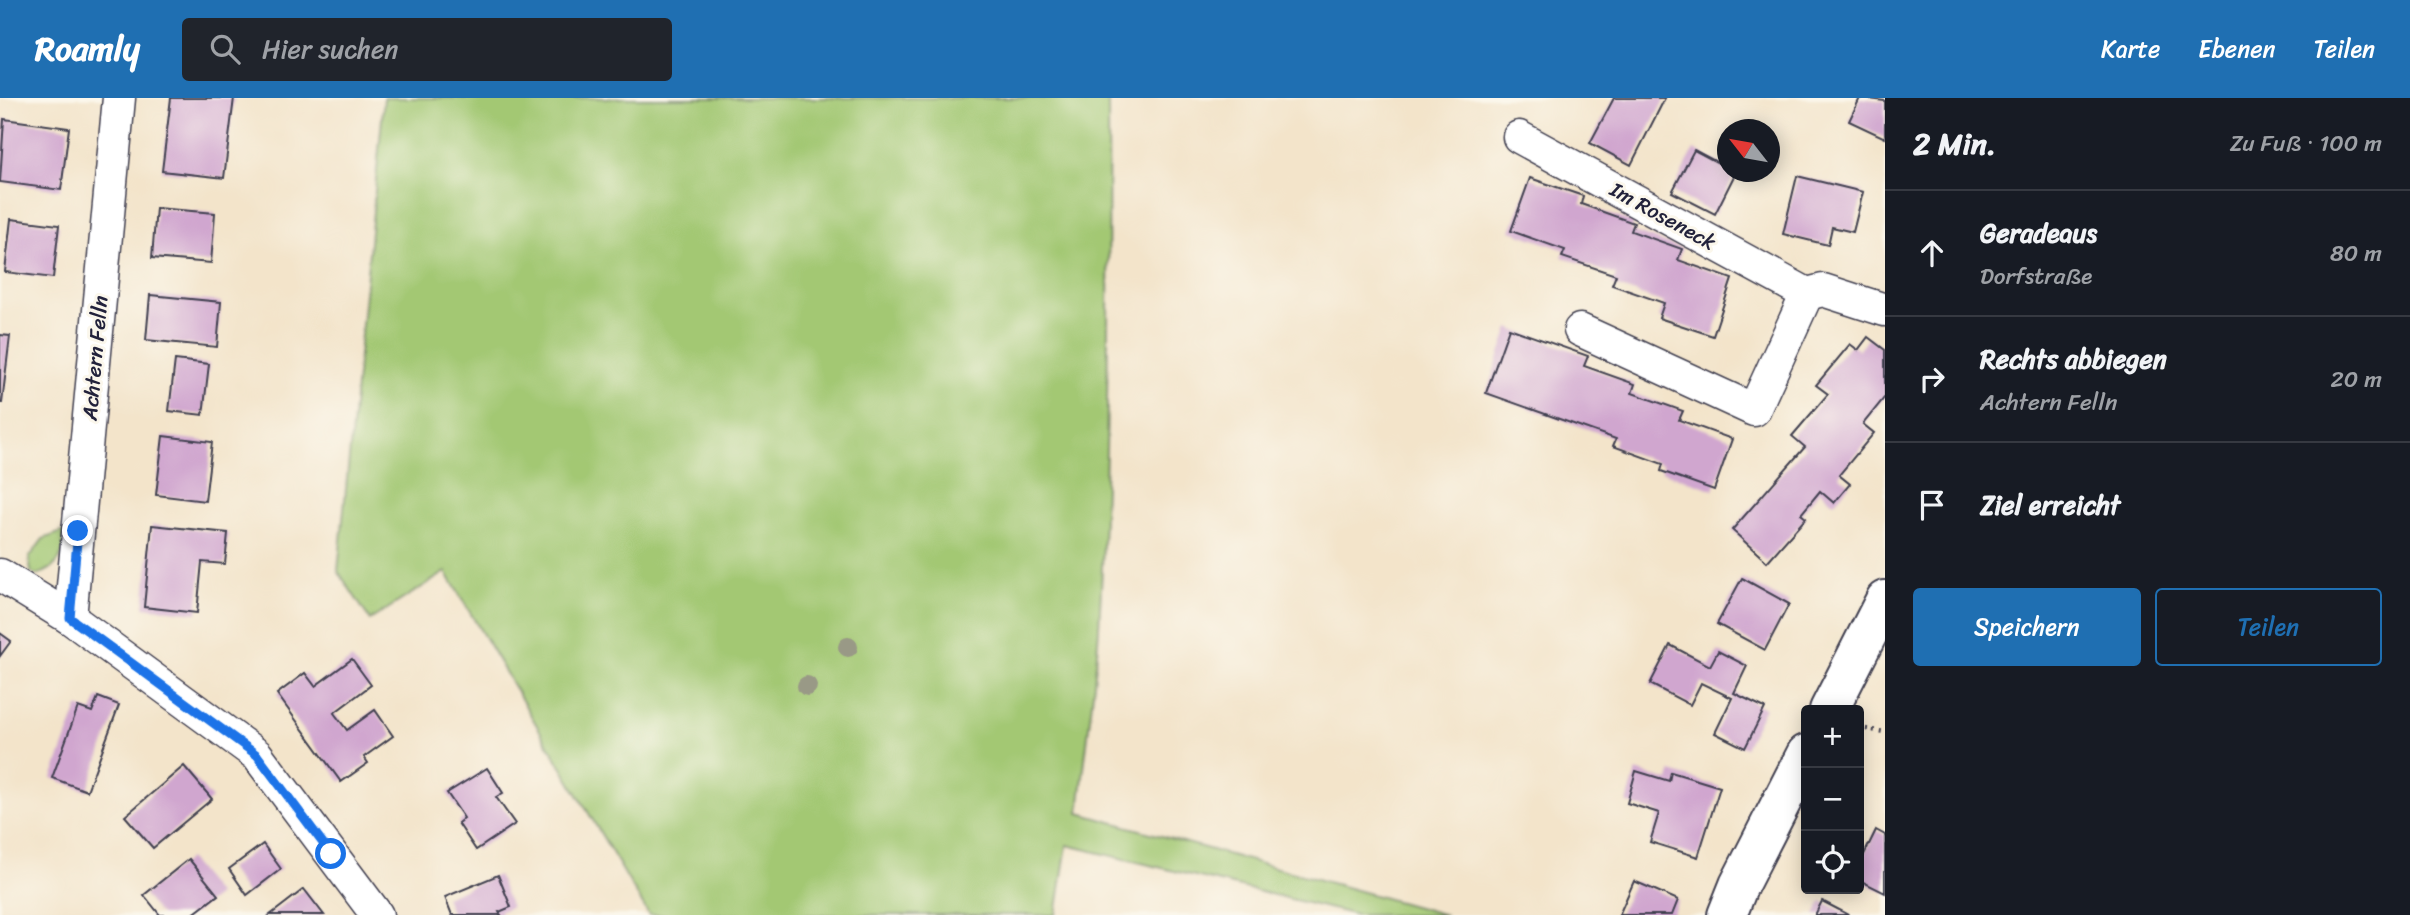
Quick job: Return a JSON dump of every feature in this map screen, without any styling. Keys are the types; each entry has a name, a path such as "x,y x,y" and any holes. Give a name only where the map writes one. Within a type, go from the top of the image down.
{"main road":[{"path":"1832,705 1885,600"},
{"path":"1727,915 1739,885 1801,764"}],"street":[{"name":"Achtern Felln","path":"70,618 119,98"},
{"name":"Im Roseneck","path":"1519,137 1807,294 1822,290 1885,310"},
{"path":"1580,330 1754,410 1807,294"},
{"path":"0,575 70,618 257,755 377,915"}],"path":[{"path":"1864,728 1885,732"}],"green space":[{"path":"384,98 1108,98 1105,495 1097,651 1079,813 1446,915 1356,915 1067,845 1056,915 649,915 446,572 370,620 338,571"},
{"path":"67,530 60,559 56,564 36,575 31,572 29,558 43,539"}],"building":[{"path":"171,98 234,98 224,178 162,171"},
{"path":"1614,98 1665,98 1631,165 1590,143"},
{"path":"1860,98 1885,101 1885,138 1849,121"},
{"path":"4,119 69,128 61,190 0,182"},
{"path":"1694,150 1717,162 1717,182 1731,182 1715,214 1672,192"},
{"path":"1797,176 1863,192 1853,232 1832,227 1828,245 1783,234"},
{"path":"1530,178 1583,196 1581,204 1634,223 1631,231 1682,249 1678,260 1732,279 1713,336 1659,318 1664,303 1612,285 1616,275 1562,257 1565,250 1511,231"},
{"path":"156,208 215,213 211,263 152,258"},
{"path":"11,219 59,225 53,278 5,272"},
{"path":"150,295 221,302 217,347 146,340"},
{"path":"1509,328 1588,356 1584,366 1635,384 1632,393 1683,411 1679,420 1732,439 1714,490 1661,471 1663,464 1613,446 1616,439 1486,393"},
{"path":"0,335 10,336 2,403 0,403"},
{"path":"1868,337 1885,350 1885,397 1863,424 1874,433 1839,475 1850,484 1834,503 1820,491 1801,514 1806,518 1767,562 1732,530 1805,447 1792,436 1828,394 1816,385 1850,344 1858,350"},
{"path":"175,360 209,364 203,415 169,411"},
{"path":"163,436 212,442 205,501 156,495"},
{"path":"152,525 228,533 225,564 202,562 197,613 144,607"},
{"path":"1742,578 1789,604 1765,650 1717,624"},
{"path":"0,633 11,641 0,656"},
{"path":"1670,645 1710,666 1718,651 1747,666 1734,693 1765,708 1745,748 1715,733 1732,698 1701,683 1690,705 1650,684"},
{"path":"352,659 371,685 334,713 347,730 375,710 393,736 364,757 368,763 341,782 277,694 305,673 315,686"},
{"path":"98,697 119,705 87,791 52,778 78,707 92,712"},
{"path":"184,766 212,799 153,848 125,816"},
{"path":"487,768 503,793 496,797 515,824 476,850 458,823 464,818 447,793"},
{"path":"1636,771 1669,781 1671,772 1720,787 1698,857 1650,842 1659,813 1627,803"},
{"path":"1876,830 1885,835 1885,893 1864,882 1864,855"},
{"path":"263,844 281,869 247,895 229,869"},
{"path":"189,859 218,895 192,915 160,915 144,895"},
{"path":"498,875 511,907 499,912 501,915 452,915 445,897"},
{"path":"1634,881 1678,900 1672,915 1619,915"},
{"path":"304,889 324,915 270,915 274,912"},
{"path":"1822,901 1849,915 1815,915"}],"route":[{"path":"78,531 70,618 257,755 331,854"}]}
